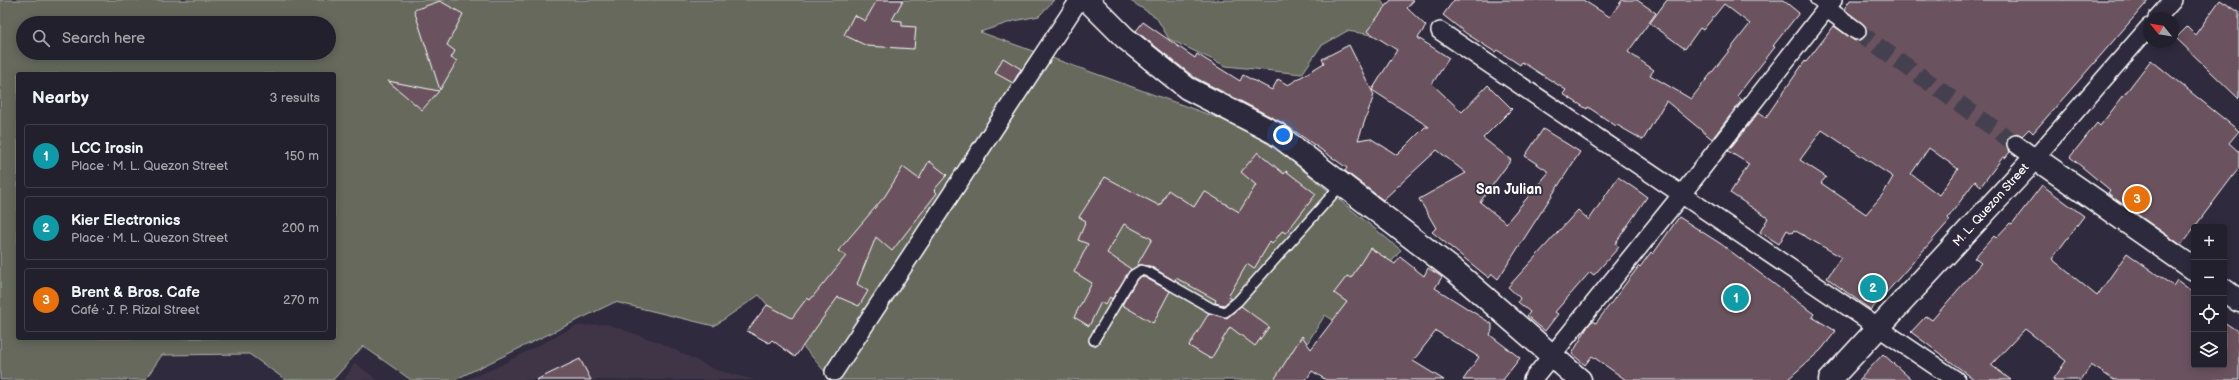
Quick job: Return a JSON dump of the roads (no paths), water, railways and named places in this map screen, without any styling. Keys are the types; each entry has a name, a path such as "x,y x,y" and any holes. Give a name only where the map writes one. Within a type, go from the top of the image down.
{"street":[{"path":"834,372 1079,0"},
{"path":"1087,0 1126,38 1187,88 1275,133 1455,271 1580,380"},
{"path":"2162,12 2173,0"},
{"path":"1532,380 1553,356 1682,194 1825,3 1857,30"},
{"path":"1440,31 1956,380"},
{"name":"M. L. Quezon Street","path":"1830,380 2035,158 2143,34"},
{"path":"2016,144 2191,267"},
{"path":"2227,292 2239,300"}],"lane":[{"path":"1094,340 1133,275 1140,270 1148,272 1211,308 1225,312 1243,295 1342,184"}],"tunnel":[{"path":"1857,31 2016,144"}],"place":[{"name":"Brent & Bros. Cafe","path":"2137,199"},
{"name":"Kier Electronics","path":"1873,288"},
{"name":"LCC Irosin","path":"1736,298"}],"district":[{"name":"San Julian","path":"1509,189"}]}
